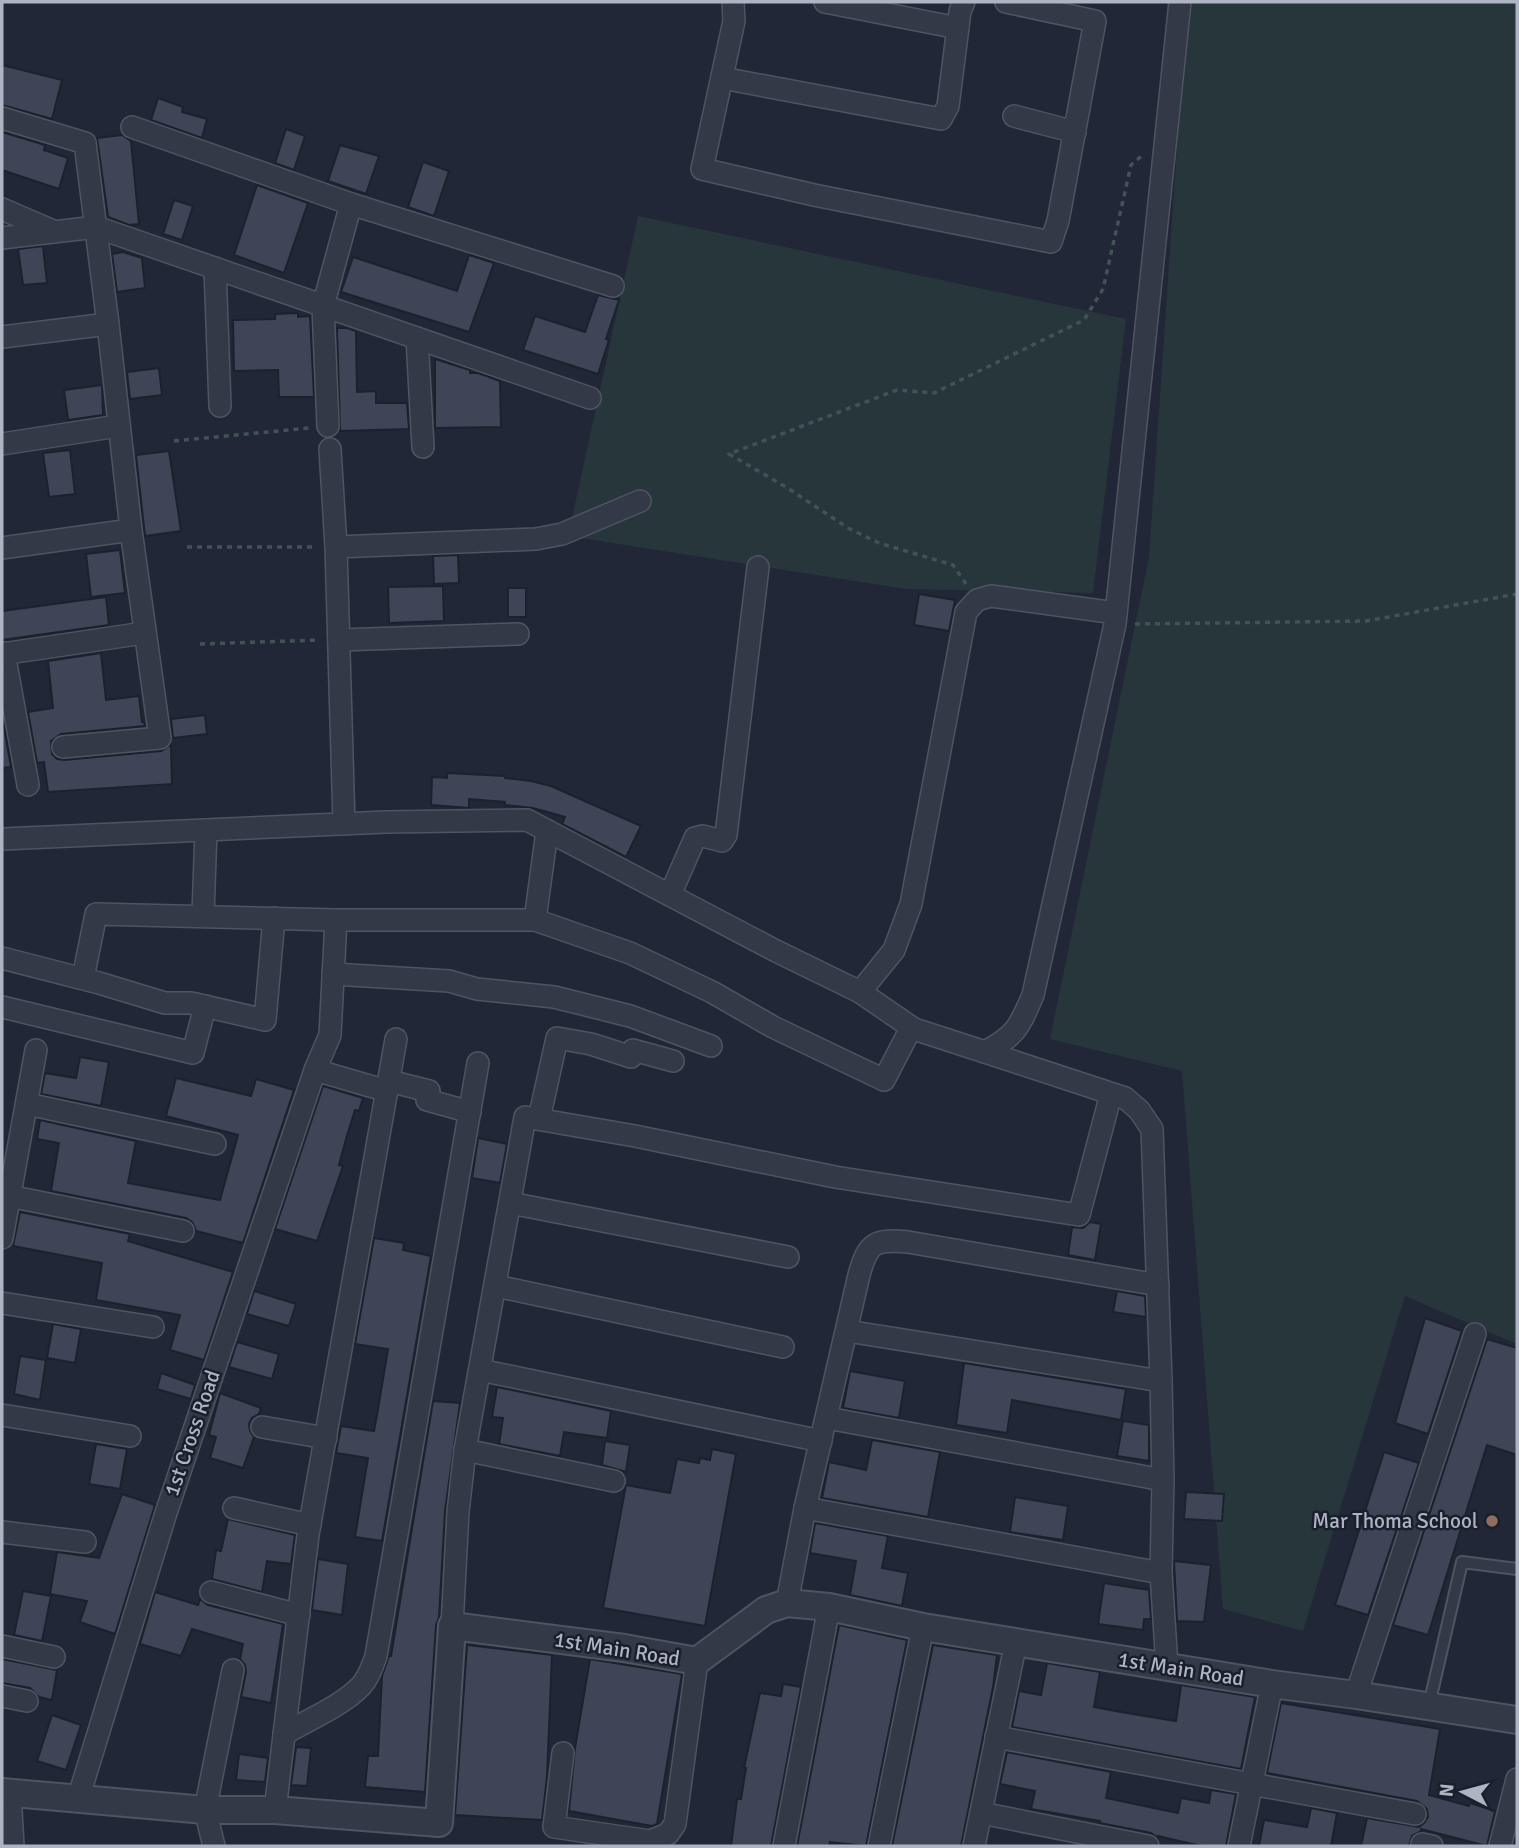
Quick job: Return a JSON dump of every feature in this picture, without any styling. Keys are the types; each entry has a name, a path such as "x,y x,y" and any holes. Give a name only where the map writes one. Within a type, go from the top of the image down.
{"street":[{"path":"733,2 734,21 702,169 814,195 1051,242 1058,221 1095,21 1006,2"},
{"path":"722,78 941,119 948,106 957,11 825,2"},
{"path":"985,1052 1008,1039 1020,1025 1034,995 1116,619 1180,2"},
{"path":"1014,116 1075,132"},
{"path":"2,118 85,143 131,530 160,738 63,747"},
{"path":"132,127 351,204 613,286"},
{"path":"328,426 323,306 351,204"},
{"path":"2,209 55,232"},
{"path":"2,238 96,227 590,398"},
{"path":"215,268 220,406"},
{"path":"2,337 108,324"},
{"path":"417,338 423,447"},
{"path":"2,444 118,426"},
{"path":"330,449 336,547 344,824"},
{"path":"336,547 536,539 562,534 640,501"},
{"path":"2,548 131,530"},
{"path":"670,895 695,838 703,836 722,841 726,835 758,567"},
{"path":"860,992 894,950 911,904 966,612 977,600 991,596 1014,597 1116,619"},
{"path":"28,785 3,654 145,633"},
{"path":"339,640 517,634"},
{"path":"2,839 344,824 527,820 776,951 860,992 911,1028 1125,1098 1139,1110 1152,1129 1161,1381 1161,1573 1167,1667"},
{"path":"203,915 206,830"},
{"path":"535,920 547,831"},
{"path":"83,978 96,914 336,920 535,920 630,953 712,992 773,1027 884,1080 911,1028"},
{"path":"2,958 83,978 165,1003 205,1006 265,1020 274,918"},
{"name":"1st Cross Road","path":"78,1799 165,1516 330,1035 336,920"},
{"path":"333,974 449,981 477,989 554,997 629,1016 711,1046"},
{"path":"2,1007 193,1053 205,1006"},
{"path":"539,1119 557,1038 591,1044 631,1058 633,1050 673,1061"},
{"path":"275,1811 310,1525 396,1039"},
{"path":"2,1238 7,1192 36,1050"},
{"path":"284,1734 361,1686 376,1656 478,1063"},
{"path":"316,1070 388,1086 429,1091 427,1100 470,1112"},
{"path":"13,1846 6,1793 205,1810 275,1811 439,1823 458,1512 465,1450 525,1117 635,1136 835,1177 1079,1215 1111,1094"},
{"path":"27,1104 215,1144"},
{"path":"7,1192 183,1231"},
{"path":"510,1203 788,1257"},
{"path":"787,1603 805,1508 864,1257 872,1244 886,1240 1158,1285"},
{"path":"496,1286 783,1347"},
{"path":"2,1303 153,1327"},
{"path":"847,1331 1161,1381"},
{"path":"1356,1695 1475,1334"},
{"path":"480,1370 821,1441"},
{"path":"2,1415 130,1437"},
{"path":"827,1418 1163,1480"},
{"path":"262,1427 326,1438"},
{"path":"465,1450 614,1481"},
{"path":"234,1508 310,1525"},
{"path":"805,1508 1161,1573"},
{"path":"2,1532 85,1542"},
{"path":"211,1592 299,1615"},
{"name":"1st Main Road","path":"452,1626 624,1648 697,1661 766,1610 787,1603 829,1607 923,1627 1272,1684 1517,1720"},
{"path":"783,1846 829,1607"},
{"path":"879,1846 923,1627"},
{"path":"974,1846 1016,1642"},
{"path":"2,1646 54,1657"},
{"path":"563,1753 554,1827 650,1841 667,1834 675,1824 697,1661"},
{"path":"214,1846 205,1810 233,1670"},
{"path":"1239,1846 1272,1684"},
{"path":"2,1696 27,1701"},
{"path":"996,1737 1415,1814"},
{"path":"1500,1846 1517,1779"},
{"path":"981,1813 1148,1846"}],"lane":[{"path":"1431,1706 1462,1562 1517,1569"}],"path":[{"path":"977,600 953,565 878,543 848,528 729,454 897,390 934,393 1084,320 1103,289 1131,165 1167,134"},
{"path":"174,440 328,426"},
{"path":"187,547 336,547"},
{"path":"1116,619 1366,621 1517,594"},
{"path":"200,644 339,640"}],"shaded area":[{"path":"1187,2 1517,2 1517,1344 1405,1296 1303,1631 1223,1609 1182,1071 1050,1039 1149,557"},
{"path":"638,216 1126,319 1093,593 906,589 568,536"}],"building":[{"path":"2,65 62,80 52,119 2,105"},
{"path":"158,98 183,107 182,112 207,119 202,138 151,120"},
{"path":"286,129 305,136 294,170 275,163"},
{"path":"2,132 45,145 44,150 68,158 59,189 2,170"},
{"path":"122,135 131,141 139,224 129,225 108,217 97,138"},
{"path":"340,145 379,156 366,194 328,181"},
{"path":"423,162 449,171 434,216 408,207"},
{"path":"257,185 308,203 284,273 234,255"},
{"path":"174,200 193,206 182,240 163,234"},
{"path":"43,246 47,283 23,285 18,249"},
{"path":"123,252 142,258 145,288 117,292 112,254"},
{"path":"469,255 494,263 469,332 341,292 353,257 457,291"},
{"path":"598,295 619,300 598,374 523,350 535,316 585,332"},
{"path":"298,313 298,317 310,316 314,397 279,397 278,370 234,371 233,320 275,319 275,314"},
{"path":"337,328 356,331 357,392 376,391 376,403 407,403 409,429 340,431"},
{"path":"435,359 500,381 501,427 435,428"},
{"path":"159,368 162,395 130,399 127,372"},
{"path":"102,385 103,415 68,420 64,390"},
{"path":"70,450 75,494 49,497 43,453"},
{"path":"169,451 181,531 145,536 136,455"},
{"path":"120,550 125,593 91,597 86,554"},
{"path":"458,555 459,583 434,584 433,556"},
{"path":"443,586 444,621 389,623 388,587"},
{"path":"508,588 526,588 526,617 508,617"},
{"path":"919,594 955,600 949,631 914,625"},
{"path":"106,597 109,625 2,640 2,611"},
{"path":"101,653 106,700 139,696 142,722 145,726 61,734 51,741 52,754 57,759 64,760 161,751 171,745 172,784 48,792 44,762 37,763 28,712 53,708 48,661"},
{"path":"205,715 207,734 173,738 171,719"},
{"path":"2,716 11,767 2,768"},
{"path":"447,773 505,776 551,786 641,826 626,857 562,824 565,817 533,808 469,799 469,808 431,805 432,777 447,778"},
{"path":"80,1057 109,1062 101,1106 41,1094 45,1073 76,1078"},
{"path":"176,1078 251,1096 256,1079 294,1090 243,1243 196,1231 192,1222 186,1218 51,1191 59,1143 37,1139 40,1120 136,1141 128,1183 220,1200 238,1135 166,1116"},
{"path":"323,1086 363,1098 359,1111 355,1110 339,1165 343,1166 317,1241 275,1229"},
{"path":"478,1138 507,1144 500,1183 472,1178"},
{"path":"20,1212 130,1234 128,1241 233,1272 204,1360 170,1350 180,1315 96,1300 102,1263 13,1246"},
{"path":"1090,1222 1101,1224 1095,1260 1068,1255 1072,1227 1083,1228"},
{"path":"374,1238 404,1243 403,1250 431,1256 382,1541 355,1537 368,1458 336,1453 341,1426 374,1431 377,1415 388,1349 355,1344"},
{"path":"254,1291 296,1304 289,1326 247,1314"},
{"path":"1117,1291 1145,1296 1146,1317 1113,1312"},
{"path":"1425,1318 1462,1331 1428,1434 1395,1423"},
{"path":"53,1324 81,1329 75,1363 47,1358"},
{"path":"1487,1339 1517,1348 1517,1455 1487,1445 1428,1635 1393,1625"},
{"path":"237,1342 279,1354 272,1379 229,1367"},
{"path":"20,1356 46,1360 40,1400 14,1394"},
{"path":"964,1363 1126,1389 1121,1420 1012,1400 1007,1433 956,1425"},
{"path":"850,1371 905,1381 899,1418 843,1408"},
{"path":"161,1373 195,1385 191,1399 157,1389"},
{"path":"497,1387 611,1411 607,1438 564,1432 560,1456 499,1444 503,1418 492,1417"},
{"path":"220,1393 261,1408 249,1424 254,1437 243,1468 210,1458 216,1437 209,1435"},
{"path":"433,1401 460,1403 445,1511 425,1792 365,1787 368,1756 378,1756 382,1676 391,1656"},
{"path":"1123,1421 1149,1425 1149,1461 1117,1456"},
{"path":"872,1440 940,1452 928,1517 822,1498 829,1462 866,1470"},
{"path":"605,1441 630,1445 626,1472 602,1465"},
{"path":"96,1444 127,1449 120,1489 89,1484"},
{"path":"712,1449 736,1454 705,1626 603,1608 626,1485 670,1493 677,1459 699,1463 700,1458 710,1460"},
{"path":"1384,1452 1419,1463 1368,1615 1335,1605"},
{"path":"1186,1492 1224,1494 1222,1521 1184,1519"},
{"path":"122,1494 155,1505 115,1634 80,1622 87,1601 50,1594 57,1552 99,1558"},
{"path":"1015,1497 1068,1506 1063,1540 1010,1532"},
{"path":"228,1519 295,1535 291,1564 267,1561 262,1592 212,1579 216,1550 221,1551"},
{"path":"815,1523 888,1536 882,1568 908,1573 902,1606 850,1595 856,1561 810,1553"},
{"path":"318,1559 348,1564 342,1615 312,1610"},
{"path":"1174,1561 1211,1565 1204,1622 1177,1621"},
{"path":"1104,1583 1149,1590 1151,1619 1144,1619 1143,1630 1098,1624"},
{"path":"23,1591 51,1596 42,1641 14,1635"},
{"path":"155,1592 198,1605 200,1599 208,1605 283,1624 271,1703 241,1697 246,1672 240,1659 243,1644 192,1629 181,1656 140,1644"},
{"path":"839,1625 907,1640 866,1846 830,1842 829,1846 797,1846"},
{"path":"467,1645 552,1655 547,1777 542,1820 455,1815"},
{"path":"933,1645 997,1655 961,1846 892,1846"},
{"path":"2,1659 57,1670 52,1700 39,1697 30,1688 2,1683"},
{"path":"590,1659 682,1674 657,1824 652,1826 569,1811 575,1748"},
{"path":"1047,1663 1100,1672 1094,1707 1176,1721 1181,1685 1255,1697 1241,1769 1012,1727 1019,1691 1041,1695"},
{"path":"783,1684 801,1687 771,1846 731,1846 737,1799 741,1799 744,1768 760,1693 781,1696"},
{"path":"1281,1703 1440,1729 1429,1795 1495,1811 1487,1846 1421,1829 1412,1836 1409,1846 1361,1846 1367,1818 1419,1827 1428,1817 1427,1809 1417,1801 1267,1773"},
{"path":"52,1715 81,1725 66,1770 37,1761"},
{"path":"296,1747 311,1748 307,1786 291,1785"},
{"path":"1007,1752 1111,1772 1106,1798 1178,1813 1181,1798 1209,1803 1211,1790 1236,1794 1226,1846 1201,1846 1158,1838 1151,1833 1100,1821 1031,1809 1035,1791 1000,1784"},
{"path":"239,1754 268,1758 265,1782 236,1780"},
{"path":"1311,1808 1337,1813 1331,1846 1259,1846 1264,1820 1307,1827"}],"place":[{"name":"Mar Thoma School","path":"1492,1521"}]}
